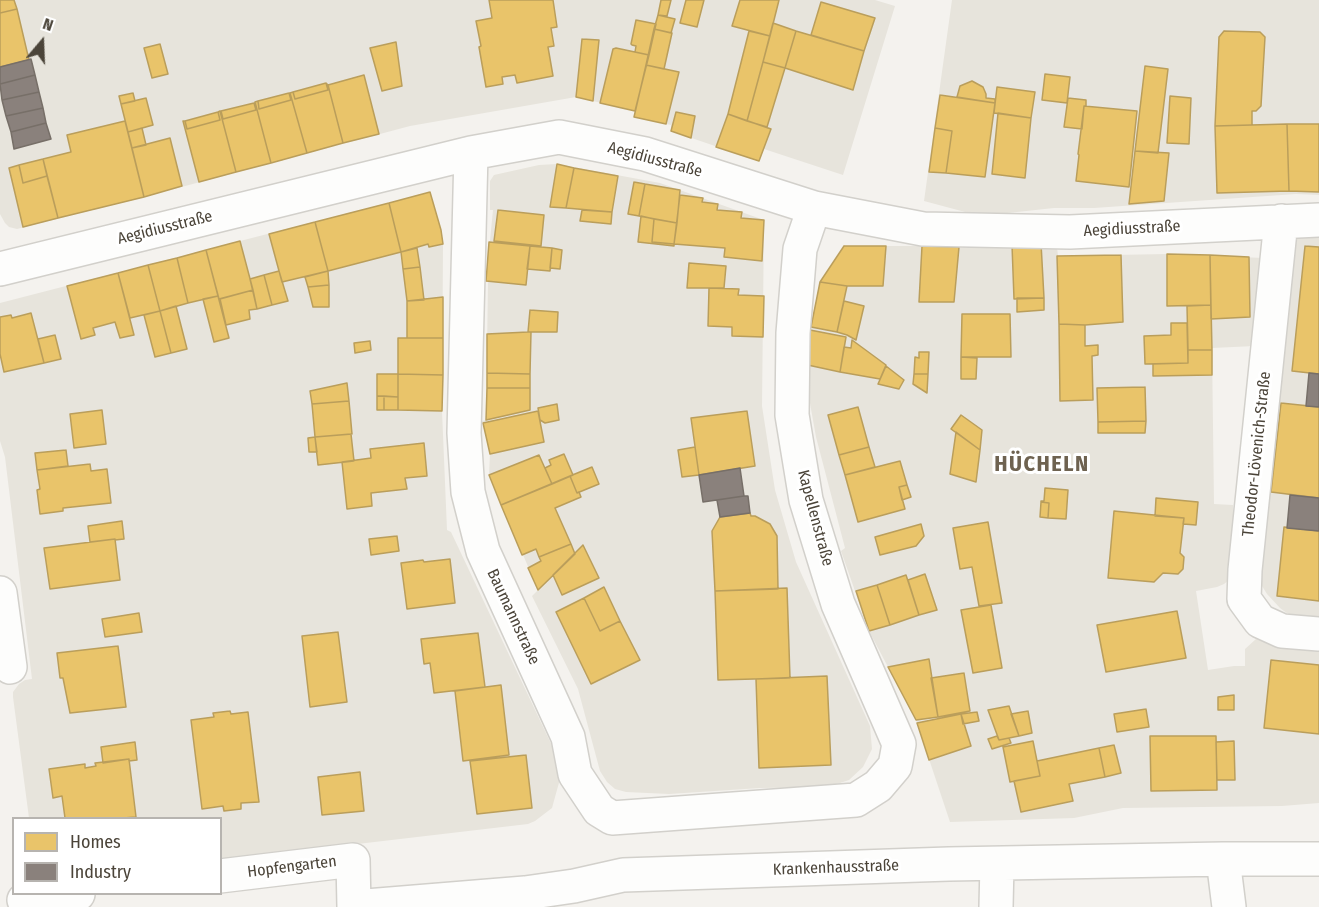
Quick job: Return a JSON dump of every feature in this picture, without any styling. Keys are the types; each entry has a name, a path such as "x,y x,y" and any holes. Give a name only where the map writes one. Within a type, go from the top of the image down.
{"street":[{"name":"Aegidiusstraße","path":"0,269 471,153 559,137 645,154 814,208 923,229 1070,232 1319,220"},
{"name":"Baumannstraße","path":"471,153 464,433 468,492 483,552 568,737 575,774 599,810 612,818 856,800"},
{"name":"Kapellenstraße","path":"814,208 800,249 794,333 792,415 806,500 838,604 899,744 895,766 878,786 856,800"},
{"name":"Theodor-Lövenich-Straße","path":"1281,221 1245,570 1244,599 1260,621 1282,631 1319,634"},
{"path":"0,593 10,667"},
{"path":"1223,859 1229,907"},
{"name":"Krankenhausstraße","path":"354,907 525,893 574,886 622,875 938,864 1319,859"},
{"name":"Hopfengarten","path":"222,876 353,860 354,907"},
{"path":"996,907 997,864"},
{"path":"24,900 69,895"}],"shaded area":[{"path":"0,0 875,0 895,6 843,175 764,149 759,161 671,131 671,125 634,117 635,111 576,97 410,126 17,229 9,227 0,214"},
{"path":"952,0 1319,0 1319,195 1296,194 1094,208 1054,208 980,216 924,201"},
{"path":"557,164 660,183 764,220 762,406 775,490 796,562 870,726 872,749 863,767 849,780 828,787 760,788 669,794 626,792 615,789 600,771 578,689 532,596 538,590 489,475 490,454 482,421 486,420 488,281 486,281 493,210 490,210 490,181 494,175 539,165"},
{"path":"430,192 443,244 442,411 447,530 451,532 554,750 560,779 552,808 528,824 222,860 222,817 29,817 13,692 19,684 32,679 5,457 0,441 0,303"},
{"path":"1319,230 1319,620 1303,619 1288,614 1267,594 1259,576 1295,241 1299,236"},
{"path":"1012,245 1057,247 1058,256 1167,254 1264,258 1255,346 1212,348 1214,504 1233,505 1233,567 1229,580 1224,584 1196,591 1208,670 1245,666 1245,649 1256,639 1319,646 1319,803 1282,806 1123,808 1074,818 950,822 916,720 869,631 841,551 845,548 816,437 803,364 820,282 844,246 952,248"}],"building: Homes":[{"path":"0,0 14,0 17,9 0,13"},
{"path":"489,0 553,0 557,27 551,28 554,46 548,47 553,76 517,83 515,75 502,77 503,84 486,87 476,21 492,18"},
{"path":"661,0 671,0 667,16 658,15"},
{"path":"686,0 704,0 697,27 680,23"},
{"path":"740,0 779,0 770,36 732,26"},
{"path":"821,2 875,18 864,51 811,35"},
{"path":"17,9 29,60 0,67 0,13"},
{"path":"658,15 675,19 671,33 654,29"},
{"path":"636,20 656,24 649,55 635,52 636,46 631,44"},
{"path":"773,23 796,31 785,68 763,62"},
{"path":"654,29 672,33 664,69 646,65"},
{"path":"749,31 770,36 747,121 728,114"},
{"path":"796,31 864,51 853,90 785,68"},
{"path":"1224,31 1260,32 1265,37 1261,106 1256,111 1252,111 1252,125 1215,126 1219,37"},
{"path":"582,39 599,40 593,101 576,97"},
{"path":"396,42 402,86 382,91 370,48"},
{"path":"160,44 168,74 152,78 144,48"},
{"path":"613,49 649,55 635,111 600,103"},
{"path":"763,62 785,68 767,127 747,121"},
{"path":"646,65 679,72 666,124 634,117"},
{"path":"1145,66 1168,69 1158,153 1135,151"},
{"path":"1045,74 1070,77 1067,103 1042,100"},
{"path":"364,75 379,134 343,143 328,85"},
{"path":"972,81 983,87 986,98 995,99 995,103 957,97 960,86"},
{"path":"326,83 328,85 343,143 307,153 290,93 293,92 295,99 328,90"},
{"path":"326,83 328,90 295,99 293,92"},
{"path":"997,87 1035,92 1031,118 994,113"},
{"path":"133,93 135,101 121,104 119,96"},
{"path":"289,93 291,100 259,109 258,101"},
{"path":"289,93 307,153 271,163 255,102 258,101 259,109 291,100"},
{"path":"940,95 995,103 985,177 946,173 952,131 935,128"},
{"path":"1170,96 1191,98 1189,144 1167,143"},
{"path":"146,98 153,125 128,132 121,104"},
{"path":"1068,98 1086,100 1082,129 1064,127"},
{"path":"255,102 271,163 236,172 220,111 223,119 256,110"},
{"path":"254,103 256,110 223,119 221,111"},
{"path":"1084,106 1137,111 1129,187 1076,181"},
{"path":"220,111 236,172 199,182 183,121 187,129 220,120 218,112"},
{"path":"218,112 220,120 187,129 185,121"},
{"path":"676,112 695,116 691,138 671,131"},
{"path":"998,113 1031,118 1025,178 992,174"},
{"path":"728,114 771,129 759,161 716,147"},
{"path":"125,121 144,197 58,218 43,159 71,152 67,135"},
{"path":"1287,124 1289,191 1217,193 1215,126"},
{"path":"1287,124 1319,124 1319,192 1289,191"},
{"path":"142,128 146,145 132,148 128,132"},
{"path":"935,128 952,131 946,173 929,172"},
{"path":"170,138 182,186 144,197 132,148"},
{"path":"1135,151 1169,153 1164,201 1129,204"},
{"path":"43,159 47,176 23,183 19,165"},
{"path":"557,164 574,168 566,208 550,207"},
{"path":"19,165 23,183 47,176 58,218 23,227 9,168"},
{"path":"574,168 618,176 612,212 566,208"},
{"path":"634,182 645,184 639,216 628,214"},
{"path":"645,184 680,190 677,223 639,216"},
{"path":"430,192 443,244 429,247 428,244 401,252 389,203"},
{"path":"680,195 703,198 702,202 718,204 717,210 742,212 741,218 764,220 762,261 724,257 725,248 674,244"},
{"path":"389,203 401,252 328,271 315,222"},
{"path":"498,210 544,215 541,246 494,241"},
{"path":"582,210 612,212 611,224 580,221"},
{"path":"641,216 654,219 652,242 674,244 674,246 638,242"},
{"path":"654,219 677,223 674,244 652,242"},
{"path":"315,222 328,271 282,282 269,234"},
{"path":"240,241 253,290 219,299 206,250"},
{"path":"489,242 530,246 526,285 486,281"},
{"path":"1041,243 1044,298 1014,299 1012,245"},
{"path":"530,246 552,248 550,271 527,269"},
{"path":"844,246 886,246 883,286 847,286 820,282"},
{"path":"922,246 959,247 954,302 919,302"},
{"path":"1305,246 1319,247 1319,374 1292,371"},
{"path":"417,248 420,267 403,269 401,252"},
{"path":"552,248 562,250 560,269 550,268"},
{"path":"206,250 218,296 188,303 177,258"},
{"path":"1167,254 1210,255 1211,305 1167,306"},
{"path":"1121,255 1123,322 1085,325 1059,324 1057,256"},
{"path":"1210,255 1249,257 1250,317 1211,319"},
{"path":"177,258 188,303 160,311 148,265"},
{"path":"689,263 726,266 724,288 687,288"},
{"path":"148,265 160,311 130,318 118,273"},
{"path":"420,267 424,300 407,301 403,269"},
{"path":"279,271 288,301 272,305 264,275"},
{"path":"328,271 329,285 308,287 305,277"},
{"path":"118,273 134,335 120,338 115,322 93,328 95,335 81,339 67,286"},
{"path":"264,275 272,305 257,309 250,279"},
{"path":"820,282 847,286 837,332 811,327"},
{"path":"329,285 329,307 313,307 308,287"},
{"path":"709,288 739,289 738,295 764,296 763,337 732,336 732,327 708,326"},
{"path":"253,290 257,309 249,310 250,319 226,325 220,299"},
{"path":"218,296 229,338 214,342 203,299"},
{"path":"443,297 443,338 407,338 407,301"},
{"path":"1017,298 1044,298 1044,310 1017,312"},
{"path":"844,301 864,306 856,340 837,332"},
{"path":"1211,305 1212,350 1188,350 1187,306"},
{"path":"176,306 187,349 171,353 160,311"},
{"path":"530,310 558,312 557,332 528,332"},
{"path":"160,311 171,353 155,357 144,315"},
{"path":"31,313 44,363 4,372 0,354 0,317 11,315 12,318"},
{"path":"962,314 1010,314 1011,357 961,357"},
{"path":"1171,323 1187,323 1188,363 1145,364 1144,336 1171,335"},
{"path":"1059,324 1085,325 1085,346 1098,345 1098,355 1092,356 1093,400 1060,401"},
{"path":"810,330 846,337 840,372 803,364"},
{"path":"531,332 530,374 487,373 487,334"},
{"path":"55,335 61,359 44,363 38,339"},
{"path":"398,338 443,338 443,375 398,374"},
{"path":"852,340 886,365 880,379 840,372 844,347 851,348"},
{"path":"370,341 371,350 355,353 354,343"},
{"path":"1188,350 1212,350 1212,375 1153,376 1153,364 1188,363"},
{"path":"919,352 929,352 928,374 914,374 915,357 919,358"},
{"path":"961,357 977,358 976,379 961,379"},
{"path":"886,366 904,380 899,389 878,384"},
{"path":"487,373 530,374 530,388 487,388"},
{"path":"377,374 398,374 398,397 377,396"},
{"path":"398,374 443,375 442,411 398,410"},
{"path":"914,374 928,374 927,393 913,384"},
{"path":"347,383 349,401 312,404 310,391"},
{"path":"1145,387 1146,421 1098,422 1097,388"},
{"path":"487,388 530,388 530,410 486,420"},
{"path":"377,396 384,396 384,410 377,410"},
{"path":"384,396 398,397 398,410 384,410"},
{"path":"349,401 352,434 315,437 312,404"},
{"path":"1281,403 1319,407 1319,498 1271,492"},
{"path":"557,404 559,420 545,423 540,420 538,408"},
{"path":"858,407 869,447 839,455 828,415"},
{"path":"102,410 106,444 74,448 70,414"},
{"path":"538,411 544,442 490,454 483,423"},
{"path":"747,411 755,466 699,475 691,418"},
{"path":"961,415 982,430 980,450 951,429"},
{"path":"1146,421 1145,433 1098,433 1098,422"},
{"path":"956,432 980,450 976,482 950,474"},
{"path":"351,434 354,461 318,465 315,437"},
{"path":"315,437 317,452 309,452 308,438"},
{"path":"424,443 427,476 405,478 407,489 371,493 372,506 347,509 342,462 371,458 370,449"},
{"path":"695,447 699,475 682,477 678,450"},
{"path":"869,447 875,467 845,475 839,455"},
{"path":"66,450 68,466 37,470 35,453"},
{"path":"564,454 573,475 552,484 545,468 551,465 549,460"},
{"path":"539,455 552,484 501,505 489,475"},
{"path":"900,461 907,485 899,487 905,509 858,522 845,475"},
{"path":"90,464 91,471 107,469 111,503 63,508 63,511 40,514 37,470"},
{"path":"592,467 599,484 577,493 570,476"},
{"path":"570,476 581,497 555,508 571,544 539,557 536,549 522,555 501,505"},
{"path":"907,485 911,497 902,500 899,487"},
{"path":"1045,488 1068,490 1066,519 1048,518 1049,503 1041,502 1044,501"},
{"path":"1156,498 1198,502 1196,525 1183,524 1184,518 1155,516"},
{"path":"1041,502 1049,503 1048,518 1040,517"},
{"path":"1114,511 1184,518 1180,553 1184,557 1183,569 1178,574 1163,573 1154,582 1108,578"},
{"path":"750,513 751,516 770,524 777,536 778,589 715,591 712,531 720,517"},
{"path":"122,521 124,539 90,542 88,526"},
{"path":"988,522 1002,603 979,606 972,567 960,569 953,528"},
{"path":"921,524 924,536 916,546 880,555 875,537"},
{"path":"1284,527 1319,531 1319,601 1277,596"},
{"path":"397,536 399,551 371,555 369,539"},
{"path":"115,539 120,580 50,589 44,548"},
{"path":"571,544 575,554 538,590 528,568 541,561 539,557"},
{"path":"583,545 599,578 562,595 553,575"},
{"path":"450,559 455,603 407,609 401,563"},
{"path":"925,574 937,610 919,615 908,580"},
{"path":"906,575 919,615 890,625 877,585"},
{"path":"877,585 890,625 869,631 856,591"},
{"path":"604,587 620,621 600,631 584,598"},
{"path":"787,588 790,678 718,680 715,591"},
{"path":"584,598 600,631 620,621 640,660 591,684 556,612"},
{"path":"991,605 1002,668 973,673 961,610"},
{"path":"1177,611 1186,658 1106,672 1097,625"},
{"path":"139,613 142,632 105,637 102,619"},
{"path":"338,632 347,702 310,707 302,636"},
{"path":"478,633 485,687 434,693 430,663 424,664 421,639"},
{"path":"118,646 126,707 70,713 63,678 60,678 57,653"},
{"path":"929,659 938,717 916,720 888,667"},
{"path":"1271,660 1319,665 1319,734 1264,728"},
{"path":"964,673 970,711 938,717 931,678"},
{"path":"827,676 831,765 759,768 756,679"},
{"path":"501,685 509,755 463,761 455,691"},
{"path":"1234,695 1234,710 1218,710 1218,697"},
{"path":"1009,706 1019,736 999,740 988,710"},
{"path":"1146,709 1149,727 1117,732 1114,714"},
{"path":"230,711 231,714 248,712 259,802 241,803 241,809 224,811 223,806 202,809 191,720 214,717 213,713"},
{"path":"1028,711 1032,733 1019,736 1011,714"},
{"path":"977,712 979,721 963,724 961,714"},
{"path":"961,714 971,746 929,760 917,723"},
{"path":"997,736 999,740 1009,738 1011,743 992,749 988,739"},
{"path":"1150,736 1216,736 1217,790 1151,791"},
{"path":"1033,741 1040,776 1010,782 1003,747"},
{"path":"1234,741 1235,780 1217,780 1216,742"},
{"path":"135,742 137,760 103,763 101,747"},
{"path":"1114,745 1121,773 1105,777 1099,748"},
{"path":"1099,748 1105,777 1069,784 1073,801 1021,812 1014,781 1040,776 1037,761"},
{"path":"526,755 532,808 477,814 470,761"},
{"path":"129,759 136,817 65,817 62,796 53,798 49,769 85,764 85,768 96,766 95,763"},
{"path":"360,772 364,811 322,815 318,777"}],"building: Industry":[{"path":"31,59 35,75 0,84 0,67"},
{"path":"35,75 39,92 2,100 0,84"},
{"path":"39,92 43,108 6,116 2,100"},
{"path":"43,108 46,123 11,132 6,116"},
{"path":"46,123 51,139 14,149 11,132"},
{"path":"1309,373 1319,374 1319,407 1306,406"},
{"path":"740,468 744,496 703,502 699,475"},
{"path":"1290,495 1319,498 1319,531 1287,528"},
{"path":"748,496 750,513 720,517 717,500"}],"district":[{"name":"HÜCHELN","path":"1042,465"}]}
